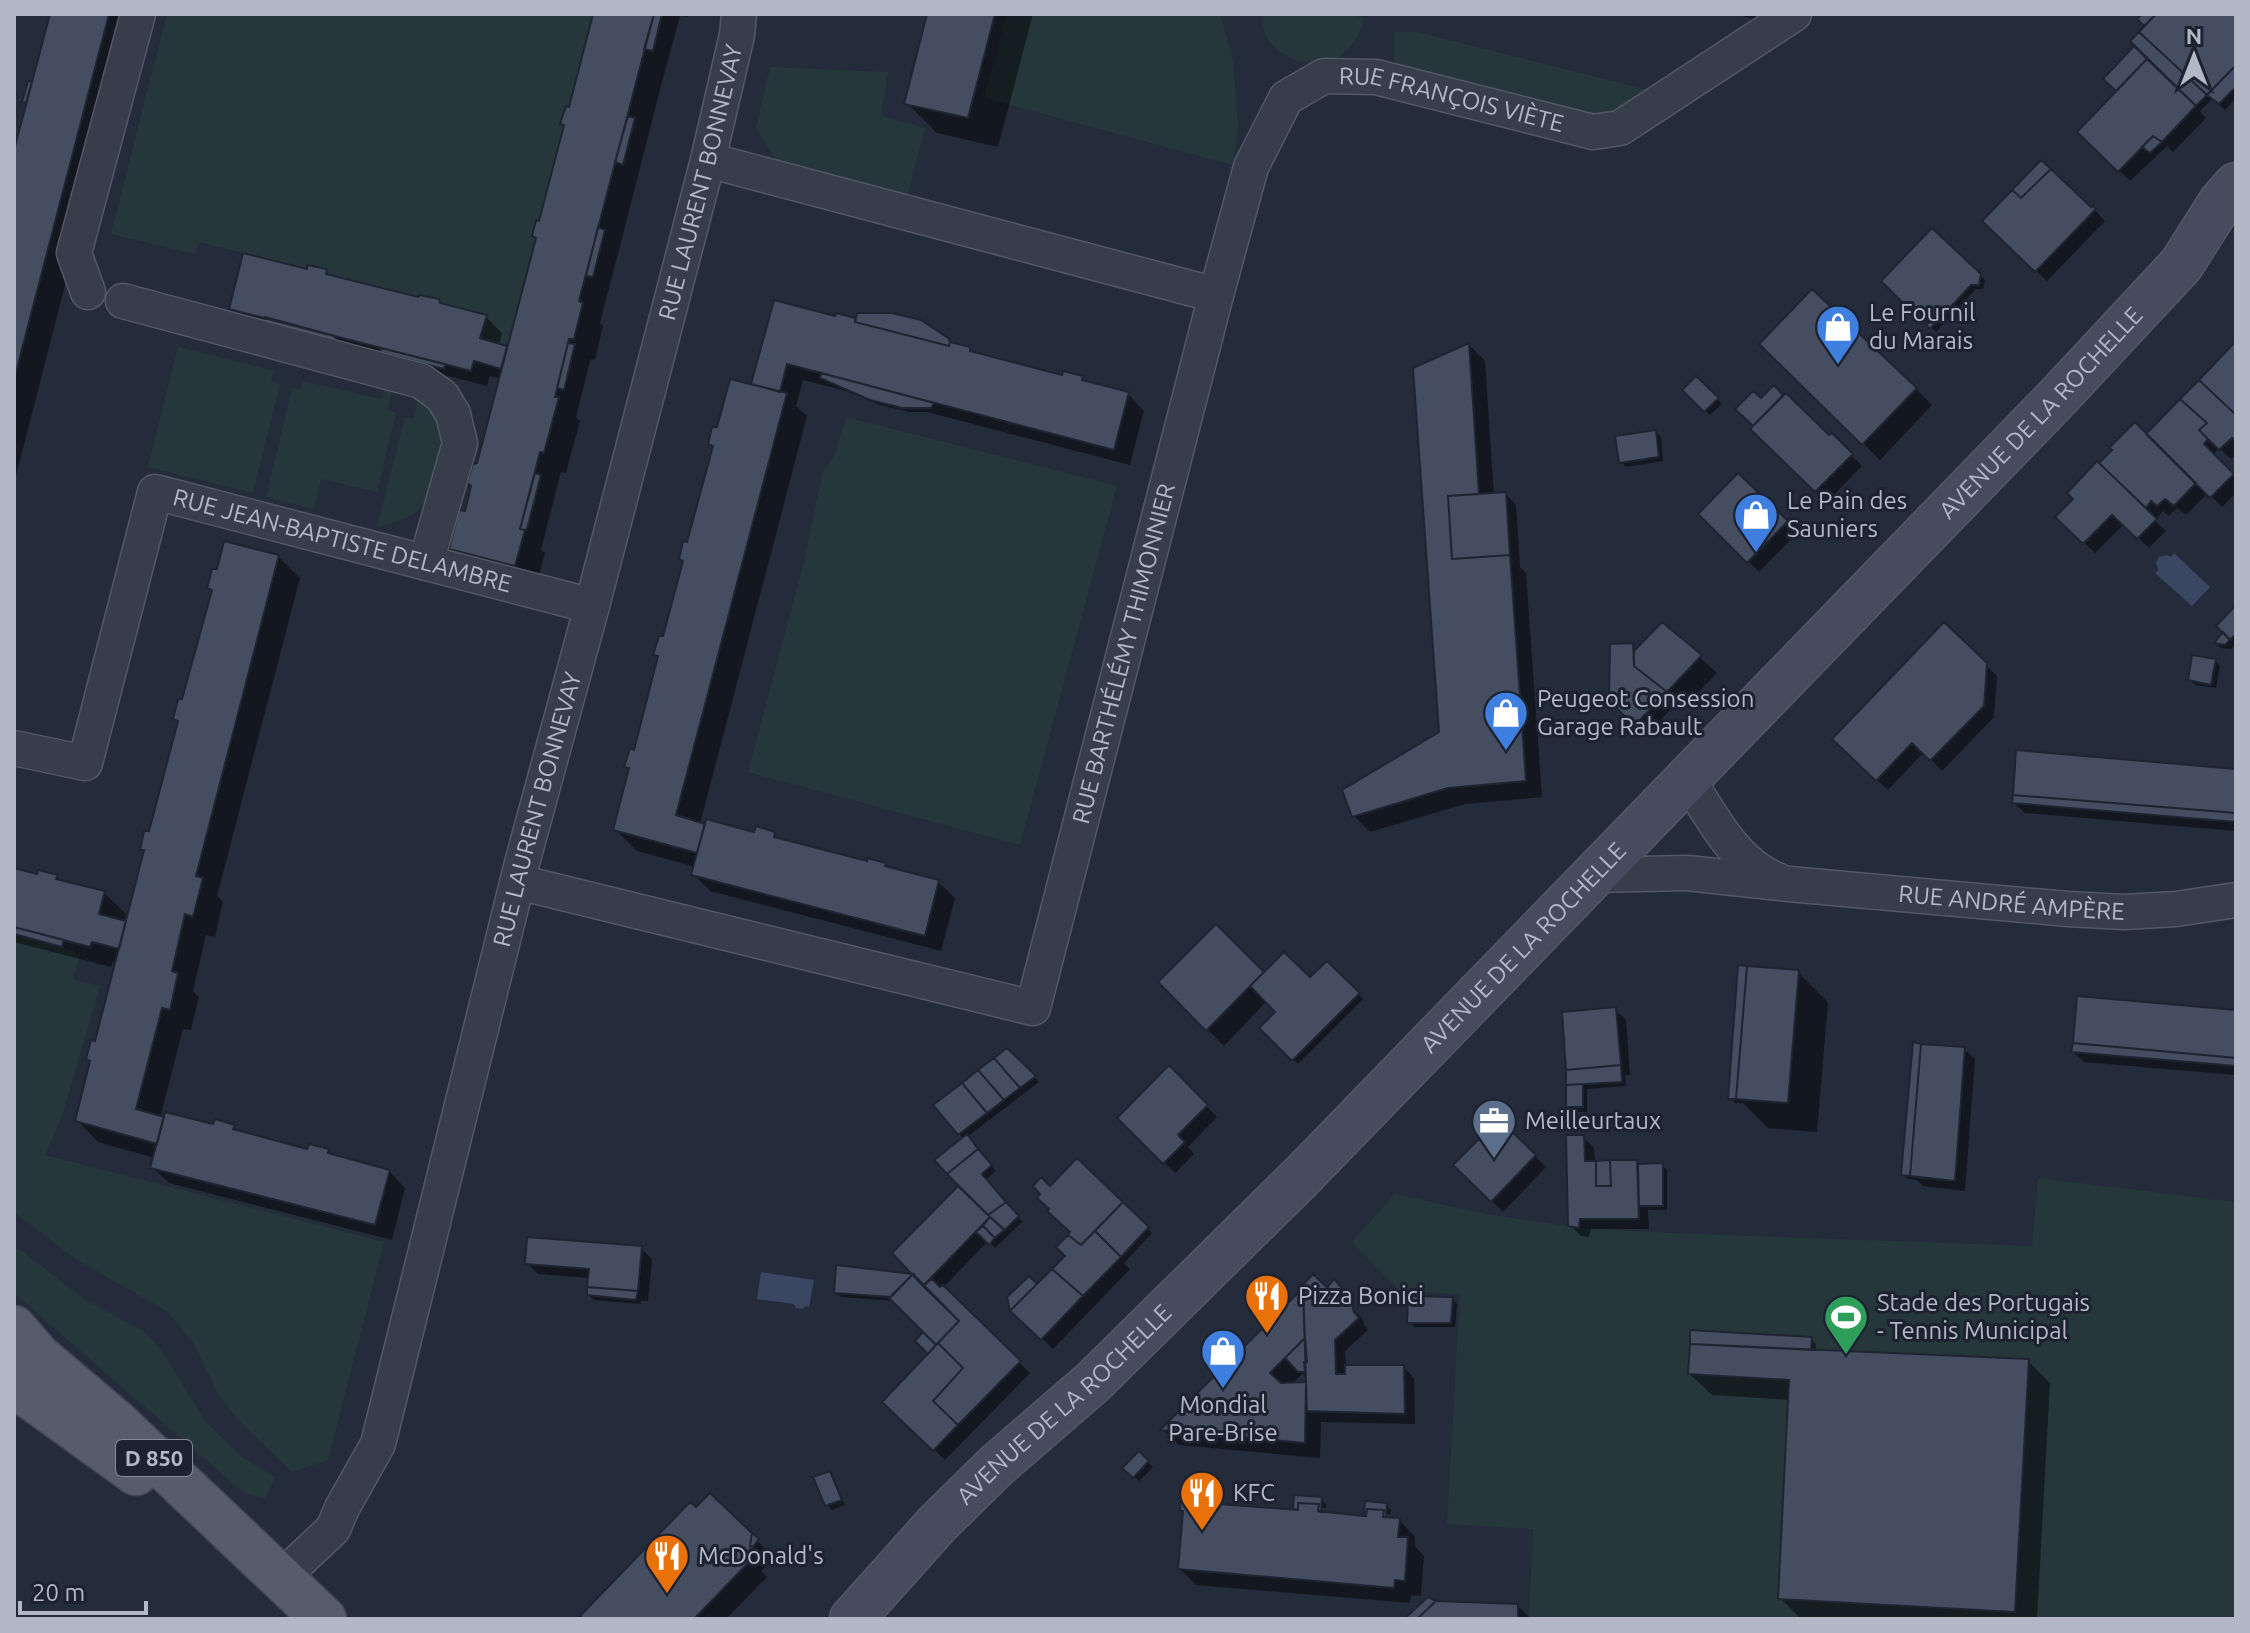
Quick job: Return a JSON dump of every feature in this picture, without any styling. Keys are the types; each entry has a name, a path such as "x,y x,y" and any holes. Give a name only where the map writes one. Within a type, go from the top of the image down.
{"main road":[{"name":"AVENUE DE LA ROCHELLE","path":"2181,265 2221,202 2236,185"},
{"name":"AVENUE DE LA ROCHELLE","path":"852,1619 937,1524 997,1465 1093,1382 1291,1187 2057,398 2181,265 2236,223"},
{"name":"D 850","path":"14,1328 38,1356 116,1422 324,1619"},
{"name":"D 850","path":"14,1385 281,1578"}],"street":[{"path":"88,292 74,253 138,14"},
{"name":"RUE LAURENT BONNEVAY","path":"281,1578 333,1529 378,1444 518,882 708,160 737,35 739,14"},
{"name":"RUE FRANÇOIS VIÈTE","path":"1216,295 1251,167 1286,98 1324,76 1376,77 1593,132 1620,128 1794,14"},
{"path":"708,160 1216,295"},
{"name":"RUE BARTHÉLÉMY THIMONNIER","path":"518,882 1033,1008 1216,295"},
{"path":"123,301 421,381 442,396 453,414 460,443 426,563"},
{"name":"RUE JEAN-BAPTISTE DELAMBRE","path":"14,748 85,763 155,492 592,606"},
{"name":"RUE ANDRÉ AMPÈRE","path":"1687,778 1725,836 1745,859 1764,875 1789,884"},
{"name":"RUE ANDRÉ AMPÈRE","path":"1593,875 1687,873 2124,912 2176,909 2236,900"}],"shaded area":[{"path":"167,14 593,14 569,107 566,106 561,123 564,125 539,221 536,221 532,236 536,238 507,346 480,338 486,315 440,303 439,299 418,297 326,274 326,269 308,265 307,269 199,242 195,254 111,234"},
{"path":"1007,14 1220,14 1233,60 1238,125 1233,165 984,98"},
{"path":"1263,14 1348,14 1364,18 1359,34 1349,48 1336,59 1319,65 1290,58 1275,48 1265,33"},
{"path":"1394,32 1417,32 1648,90 1606,116 1590,116 1399,68 1394,60"},
{"path":"770,67 888,72 881,116 925,128 908,194 777,162 756,128"},
{"path":"178,347 274,371 271,382 280,385 253,493 148,467"},
{"path":"303,381 381,399 385,387 392,388 388,410 396,413 377,492 321,479 314,509 266,497 292,388 301,389"},
{"path":"418,397 433,415 441,434 441,454 435,477 418,510 404,519 377,527 405,417 414,418"},
{"path":"846,417 1117,486 1020,845 748,772 803,566 823,471 835,455"},
{"path":"14,934 80,954 73,979 100,986 62,1116 45,1155 384,1242 328,1460 292,1472 238,1420 218,1394 194,1344 168,1312 74,1258 14,1212"},
{"name":"Stade des Portugais - Tennis Municipal","path":"2038,1178 2236,1202 2236,1619 1529,1619 1533,1529 1447,1524 1460,1294 1400,1291 1352,1242 1395,1194 1486,1214 1579,1228 2032,1246"},
{"path":"14,1245 88,1302 144,1331 161,1350 206,1422 243,1458 275,1477 265,1499 243,1492 14,1293"}],"water":[{"path":"2174,553 2210,587 2192,606 2155,573 2159,557 2171,557"},
{"path":"761,1272 814,1280 809,1307 802,1309 794,1304 757,1299"}],"building":[{"path":"50,14 109,14 14,380 14,150"},
{"path":"593,14 654,14 579,301 583,303 574,339 569,339 568,343 555,397 559,397 544,453 540,452 520,529 525,530 515,566 449,549 459,510 465,511 471,486 467,483 473,464 477,463 536,238 532,236 536,220 539,221 564,125 560,124 566,106 569,107"},
{"path":"654,14 662,14 653,51 644,49"},
{"path":"927,14 995,14 968,118 904,104"},
{"path":"2142,14 2156,14 2144,26 2137,19"},
{"path":"2156,14 2236,14 2236,65 2207,95 2139,32"},
{"path":"2139,32 2207,95 2196,106 2130,41"},
{"path":"2134,46 2147,59 2116,91 2103,79"},
{"path":"2147,59 2196,106 2162,142 2153,136 2118,172 2077,132"},
{"path":"2236,65 2236,87 2219,104 2207,95"},
{"path":"28,81 32,81 26,103 22,102"},
{"path":"628,116 635,118 623,165 615,162"},
{"path":"2153,136 2162,142 2150,153 2142,147"},
{"path":"2041,160 2051,169 2021,198 2012,190"},
{"path":"2051,169 2096,209 2035,272 1982,221 2012,190 2021,198"},
{"path":"598,227 605,230 593,277 586,276"},
{"path":"1932,228 1981,274 1979,285 1971,285 1930,329 1926,325 1930,321 1910,302 1906,306 1881,281"},
{"path":"243,253 307,269 307,265 327,269 326,274 418,297 439,299 440,303 487,315 480,338 507,346 501,369 474,361 471,371 229,309"},
{"name":"Le Fournil du Marais","path":"1812,289 1917,388 1862,445 1759,344"},
{"path":"774,300 835,316 836,313 855,318 855,322 949,346 950,342 970,347 970,351 1062,375 1063,371 1083,376 1082,380 1129,392 1114,450 787,364 780,392 751,384"},
{"path":"857,313 892,313 921,320 948,338 949,346 855,322"},
{"path":"265,317 335,336 334,341 263,323"},
{"path":"2236,341 2236,415 2199,380"},
{"path":"568,343 575,344 564,390 557,388"},
{"path":"1469,343 1479,494 1448,496 1452,559 1510,555 1526,781 1448,788 1352,817 1342,790 1439,732 1413,368"},
{"path":"381,348 445,364 444,369 380,352"},
{"path":"821,373 934,403 931,408 902,408 870,400 820,378"},
{"path":"1696,376 1719,398 1704,412 1682,390"},
{"path":"730,379 787,393 676,815 705,824 697,853 613,830 629,768 624,767 630,748 634,750 658,656 653,655 659,636 663,636 683,561 679,559 683,541 687,542 713,446 708,444 712,427 717,427"},
{"path":"2199,380 2236,415 2236,442 2232,438 2219,450 2199,430 2207,423 2180,399"},
{"path":"1774,385 1783,395 1753,426 1735,409 1753,391 1761,398"},
{"path":"1786,393 1853,454 1815,492 1750,429"},
{"path":"2180,399 2207,423 2199,430 2208,439 2204,444 2234,474 2210,498 2146,434"},
{"path":"2135,422 2196,483 2174,506 2165,499 2157,506 2151,501 2146,508 2099,463"},
{"path":"1656,430 1659,457 1619,463 1615,436"},
{"path":"2097,461 2157,519 2137,539 2112,515 2083,544 2055,517 2073,499 2067,493"},
{"path":"535,473 541,475 527,529 520,529"},
{"path":"1738,473 1788,521 1747,563 1698,514"},
{"path":"1506,492 1510,555 1452,559 1448,496"},
{"path":"224,541 279,555 196,876 203,878 193,917 185,914 172,971 178,973 170,1010 162,1008 136,1109 164,1117 157,1144 75,1121 90,1061 86,1059 91,1040 95,1041 144,850 140,850 144,831 149,831 178,721 173,719 178,699 182,699 212,590 207,588 212,569 217,569"},
{"path":"2236,605 2236,634 2230,640 2216,626"},
{"path":"1662,622 1702,655 1667,692 1634,666 1634,651"},
{"path":"1944,622 1987,663 1984,706 1930,761 1912,743 1876,781 1832,739"},
{"path":"2223,632 2230,640 2225,645 2214,643"},
{"path":"1633,643 1634,666 1667,692 1634,726 1609,700 1610,644"},
{"path":"2192,655 2216,659 2211,685 2188,680"},
{"path":"2016,750 2236,769 2236,813 2013,795"},
{"path":"2013,795 2236,813 2236,822 2012,803"},
{"path":"706,819 754,832 756,826 775,832 774,837 867,861 867,858 939,880 925,936 691,875"},
{"path":"14,868 58,875 56,879 105,891 99,914 126,921 119,949 92,942 90,947 14,927"},
{"path":"1216,924 1264,972 1206,1031 1158,982"},
{"path":"14,927 64,940 62,947 14,934"},
{"path":"1284,952 1310,977 1327,961 1360,993 1292,1061 1259,1028 1275,1012 1250,986"},
{"path":"1738,965 1747,966 1736,1099 1728,1099"},
{"path":"1747,966 1799,970 1788,1103 1736,1099"},
{"path":"2077,996 2236,1010 2236,1058 2073,1043"},
{"path":"1616,1007 1621,1065 1566,1070 1562,1012"},
{"path":"1913,1042 1921,1044 1910,1176 1901,1175"},
{"path":"2073,1043 2236,1058 2236,1066 2071,1052"},
{"path":"1921,1044 1965,1047 1955,1181 1910,1176"},
{"path":"1007,1048 1036,1076 1020,1088 994,1058"},
{"path":"994,1058 1020,1088 1004,1100 978,1070"},
{"path":"1169,1065 1208,1105 1178,1135 1185,1142 1163,1164 1117,1118"},
{"path":"1621,1065 1622,1082 1566,1085 1566,1070"},
{"path":"978,1070 1004,1100 987,1113 962,1083"},
{"path":"962,1083 987,1113 958,1135 933,1105"},
{"path":"1583,1084 1583,1107 1566,1107 1566,1085"},
{"path":"165,1112 213,1124 215,1119 235,1125 233,1129 307,1149 309,1144 329,1149 328,1153 390,1170 375,1225 150,1168"},
{"name":"Meilleurtaux","path":"1499,1119 1536,1155 1491,1202 1453,1165"},
{"path":"967,1134 978,1149 947,1174 934,1160"},
{"path":"1566,1135 1584,1135 1585,1161 1596,1161 1596,1186 1611,1186 1610,1160 1637,1160 1639,1219 1580,1219 1579,1228 1568,1226"},
{"path":"978,1149 992,1165 982,1174 1006,1202 988,1215 947,1174"},
{"path":"1077,1158 1123,1202 1081,1245 1047,1211 1049,1209 1037,1198 1040,1194 1033,1186 1041,1177 1050,1186"},
{"path":"1610,1160 1611,1186 1596,1186 1596,1161"},
{"path":"1663,1163 1663,1206 1639,1206 1638,1164"},
{"path":"958,1186 990,1217 923,1286 892,1253"},
{"path":"1006,1202 1019,1216 1005,1230 988,1215"},
{"path":"1123,1202 1149,1227 1121,1257 1095,1231"},
{"path":"990,1217 1004,1230 995,1238 983,1226"},
{"path":"983,1226 995,1238 989,1245 976,1232"},
{"path":"1095,1231 1121,1257 1083,1296 1052,1269 1065,1256 1056,1247 1068,1235 1081,1245"},
{"path":"527,1237 642,1246 638,1291 587,1287 589,1269 525,1264"},
{"path":"836,1265 913,1274 891,1297 834,1293"},
{"path":"1052,1269 1083,1296 1041,1340 1010,1311"},
{"path":"913,1274 959,1321 936,1345 889,1298"},
{"path":"1313,1274 1334,1294 1341,1293 1359,1318 1335,1340 1336,1374 1345,1374 1345,1365 1404,1365 1405,1414 1307,1411 1303,1291 1300,1288"},
{"path":"1029,1276 1037,1284 1010,1311 1007,1297"},
{"path":"932,1279 940,1287 943,1285 1021,1361 958,1425 933,1401 963,1368 938,1343 959,1321 923,1286"},
{"path":"1334,1279 1344,1290 1341,1293 1334,1294 1327,1288"},
{"path":"587,1287 638,1291 636,1300 587,1295"},
{"path":"1301,1290 1305,1338 1270,1373 1281,1383 1306,1382 1305,1443 1160,1430"},
{"path":"1408,1296 1453,1297 1451,1323 1407,1323"},
{"path":"1690,1330 1812,1337 1811,1350 1690,1344"},
{"path":"923,1332 936,1345 928,1354 915,1341"},
{"path":"1305,1338 1305,1372 1298,1372 1285,1358"},
{"path":"938,1343 963,1368 933,1401 958,1425 933,1451 882,1402"},
{"path":"1690,1344 2029,1359 2015,1612 1778,1599 1789,1380 1688,1374"},
{"path":"1139,1451 1149,1461 1133,1478 1122,1468"},
{"path":"830,1471 842,1500 825,1506 813,1477"},
{"path":"710,1493 752,1533 750,1546 753,1547 746,1553 752,1559 694,1619 583,1619 580,1616 690,1502 696,1507"},
{"path":"1294,1495 1322,1497 1321,1512 1318,1511 1319,1504 1298,1503 1298,1510 1293,1509"},
{"path":"1181,1498 1193,1499 1193,1502 1298,1510 1298,1503 1319,1504 1318,1511 1364,1516 1367,1509 1384,1510 1383,1517 1400,1518 1398,1537 1408,1537 1405,1581 1395,1580 1394,1588 1178,1569 1183,1511 1180,1511"},
{"path":"1365,1501 1387,1503 1386,1517 1383,1517 1384,1510 1367,1509 1364,1516"},
{"path":"752,1533 759,1539 753,1547 750,1546"},
{"path":"1428,1597 1436,1601 1417,1619 1404,1619"},
{"path":"1436,1601 1518,1604 1518,1619 1417,1619"}],"place":[{"name":"Le Fournil du Marais","path":"1838,366"},
{"name":"Le Pain des Sauniers","path":"1756,554"},
{"name":"Peugeot Consession Garage Rabault","path":"1506,752"},
{"name":"Meilleurtaux","path":"1494,1160"},
{"name":"Pizza Bonici","path":"1267,1335"},
{"name":"Stade des Portugais - Tennis Municipal","path":"1846,1356"},
{"name":"Mondial Pare-Brise","path":"1223,1390"},
{"name":"KFC","path":"1202,1532"},
{"name":"McDonald's","path":"667,1595"}]}
